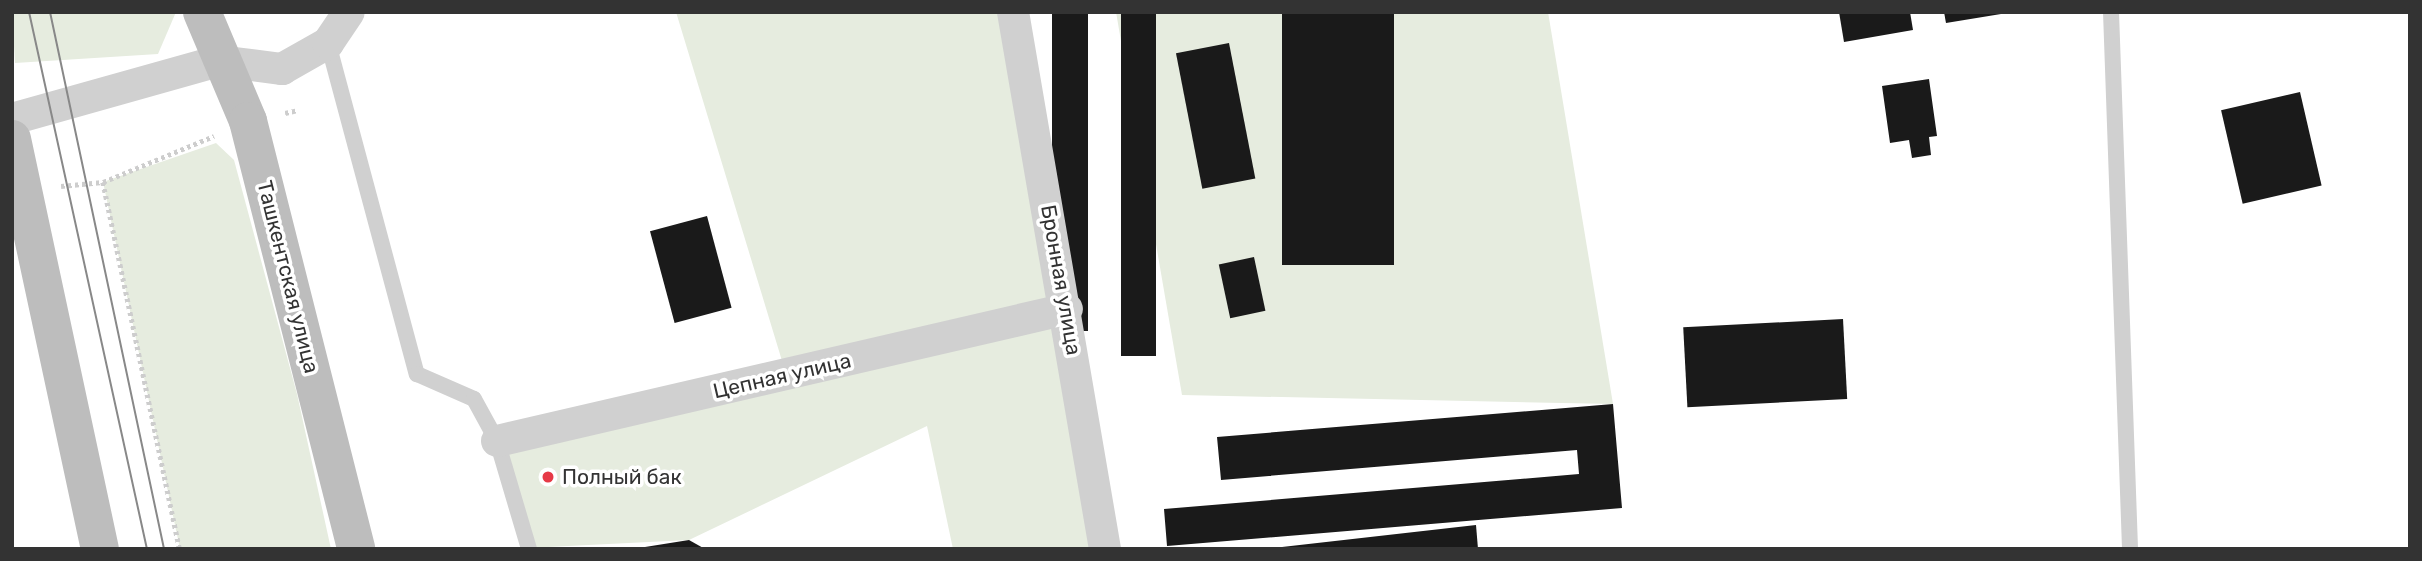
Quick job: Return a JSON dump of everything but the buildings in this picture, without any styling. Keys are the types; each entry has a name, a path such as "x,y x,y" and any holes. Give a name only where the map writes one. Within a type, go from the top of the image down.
{"main road":[{"name":"Ташкентская улица","path":"202,12 219,61 248,121 356,549"},
{"path":"12,139 100,549"}],"street":[{"path":"12,119 219,61 282,69 328,43 349,12"},
{"name":"Бронная улица","path":"1013,12 1067,309 1105,549"},
{"name":"Цепная улица","path":"497,441 1067,309"}],"lane":[{"path":"2111,12 2130,549"},
{"path":"328,43 417,374 474,399 497,441 529,549"}],"path":[{"path":"24,194 86,180 103,182 248,121 298,110"},
{"path":"103,182 180,549"}],"shaded area":[{"path":"12,12 176,12 158,54 15,63"},
{"path":"676,12 1013,12 1105,549 953,549 927,426 689,540 528,548 497,441 786,374"},
{"path":"1116,12 1548,12 1613,404 1182,395"},
{"path":"216,143 234,160 297,394 331,549 180,549 103,182"}],"tram line":[{"path":"29,12 147,549"},
{"path":"50,12 164,549"}],"place":[{"name":"Полный бак","path":"548,477"}]}
